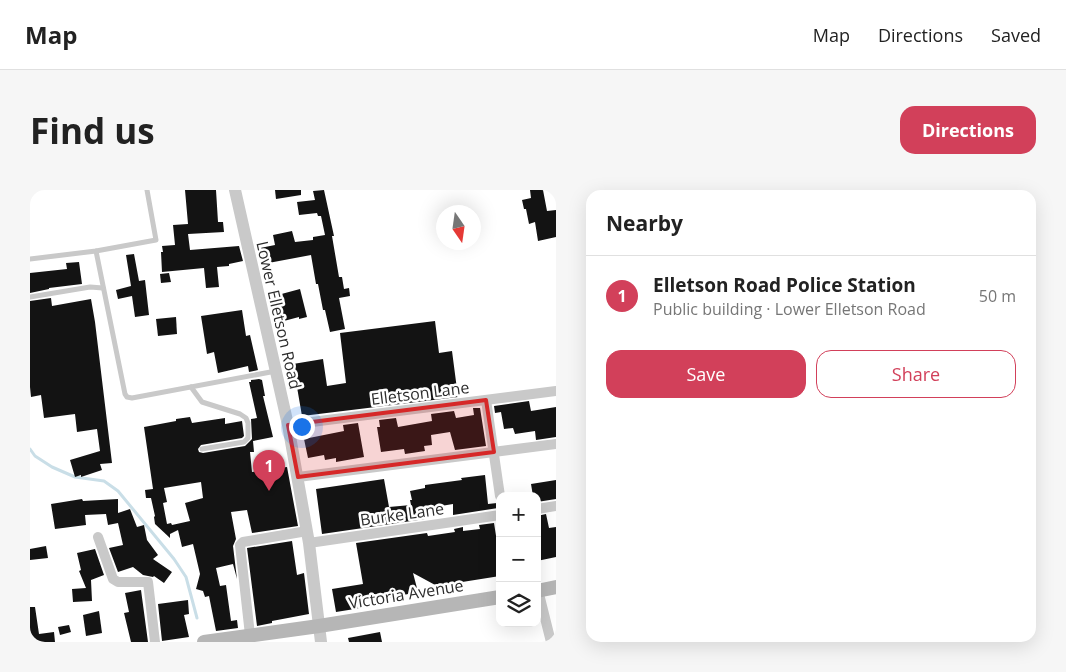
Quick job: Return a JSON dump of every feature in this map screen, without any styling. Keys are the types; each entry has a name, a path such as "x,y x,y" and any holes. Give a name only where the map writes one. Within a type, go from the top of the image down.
{"main road":[{"path":"541,590 556,588"},
{"name":"Victoria Avenue","path":"204,642 250,634 319,626 496,597"}],"street":[{"name":"Lower Elletson Road","path":"235,190 298,477 308,537 321,642"},
{"name":"Elletson Lane","path":"288,425 556,391"},
{"path":"486,400 499,492"},
{"path":"298,477 556,444"},
{"path":"541,508 556,506"},
{"name":"Burke Lane","path":"250,634 240,545 243,542 308,537 496,515"},
{"path":"98,537 113,579 118,582 148,582 155,642"},
{"path":"541,602 551,642"}],"lane":[{"path":"30,259 96,251 156,240 147,190"},
{"path":"96,251 125,394 128,397 132,398 276,371"},
{"path":"30,297 90,287 104,288"},
{"path":"191,387 200,401 240,414 246,418 248,423 248,438 244,442 202,449"}],"highlighted area":[{"path":"486,400 494,452 298,477 288,425"}],"building":[{"path":"185,190 216,190 218,222 223,222 224,232 188,234 190,250 239,246 243,261 229,264 229,266 217,267 219,287 206,288 204,268 162,272 162,246 175,245 173,225 188,224"},
{"path":"275,190 301,190 301,195 276,199"},
{"path":"324,190 334,236 332,236 339,277 342,277 344,289 349,288 350,296 339,298 345,329 330,332 318,284 316,284 311,255 263,264 260,248 275,245 273,235 292,231 295,242 313,240 313,237 325,235 321,216 318,216 317,213 299,215 297,202 315,200 313,191"},
{"path":"530,190 543,190 547,211 556,210 556,237 538,241 535,222 529,224 522,200 531,198"},
{"path":"134,254 139,281 145,280 149,315 135,317 132,296 118,299 116,290 131,286 126,255"},
{"path":"79,262 82,284 49,288 30,293 30,273 67,269 66,263"},
{"path":"169,273 171,282 161,283 160,274"},
{"path":"300,289 307,317 280,322 274,296"},
{"path":"51,298 52,306 91,299 95,322 112,463 100,464 102,470 81,477 81,475 75,477 70,460 100,451 97,429 77,432 75,414 44,418 41,395 31,397 30,301"},
{"path":"242,310 246,336 250,335 258,370 249,372 248,366 218,373 214,352 207,354 201,316"},
{"path":"176,317 177,334 158,336 156,319"},
{"path":"435,321 439,353 452,351 458,397 302,416 293,364 323,359 327,386 346,383 340,333"},
{"path":"251,380 262,380 265,396 263,396 273,437 253,441 254,452 250,452 252,472 287,467 298,526 252,533 247,510 231,512 236,539 233,546 237,579 233,564 216,568 220,586 226,585 231,621 237,620 238,628 216,631 209,596 205,597 203,591 196,589 200,574 193,544 182,547 178,530 170,534 170,538 155,524 151,498 146,498 145,490 153,489 144,427 190,417 192,423 225,418 225,424 242,421 244,436 242,438 201,445 198,449 199,452 203,453 245,446 252,439 251,419 257,418 249,382","holes":["201,482 203,498 185,503 190,521 172,525 171,523 167,524 163,503 167,502 164,488"]},
{"path":"529,401 531,411 556,407 556,437 536,440 535,431 515,434 513,428 504,429 501,412 495,413 494,406"},
{"path":"473,408 480,408 486,446 455,450 450,432 431,435 432,445 424,446 425,451 405,454 404,449 381,452 377,427 380,427 379,420 396,418 398,427 432,421 431,414 454,411 456,418 474,415"},
{"path":"358,423 364,457 336,462 336,458 325,460 324,455 308,458 304,439 344,431 343,425"},
{"path":"485,475 488,504 496,503 496,508 453,515 453,504 423,509 425,519 322,534 316,489 384,479 389,507 411,505 410,491 425,488 425,485 462,480 461,478"},
{"path":"556,480 556,499 541,501 541,492 532,492 531,484"},
{"path":"82,499 83,501 118,499 118,513 130,509 137,527 144,525 147,540 158,555 153,559 172,572 164,583 154,576 143,575 133,567 118,572 109,548 123,545 118,523 108,525 106,514 85,515 86,525 55,529 51,504"},
{"path":"546,514 549,528 556,527 556,557 541,560 541,537 541,515"},
{"path":"494,523 496,536 496,577 437,586 413,573 418,592 384,599 383,597 359,601 361,608 336,612 332,589 363,584 356,543 427,533 428,536 455,532 454,529 463,527 463,531 480,529 479,525"},
{"path":"292,541 297,575 304,573 309,614 257,626 247,548"},
{"path":"46,546 48,558 30,560 30,549"},
{"path":"95,549 104,575 91,580 92,601 73,602 72,589 86,588 79,571 81,570 77,553"},
{"path":"141,590 148,642 131,642 124,613 129,612 125,593"},
{"path":"188,600 189,614 184,615 189,637 162,641 158,604"},
{"path":"30,607 35,607 39,634 54,632 55,642 30,642"},
{"path":"99,611 102,633 86,636 83,615"},
{"path":"69,625 71,632 60,635 58,627"},
{"path":"380,632 382,642 349,642 348,638"}],"waterway":[{"path":"30,449 35,456 52,467 75,477 104,481 118,491 174,559 186,577 197,618"}],"place":[{"name":"Elletson Road Police Station","path":"269,491"}]}
